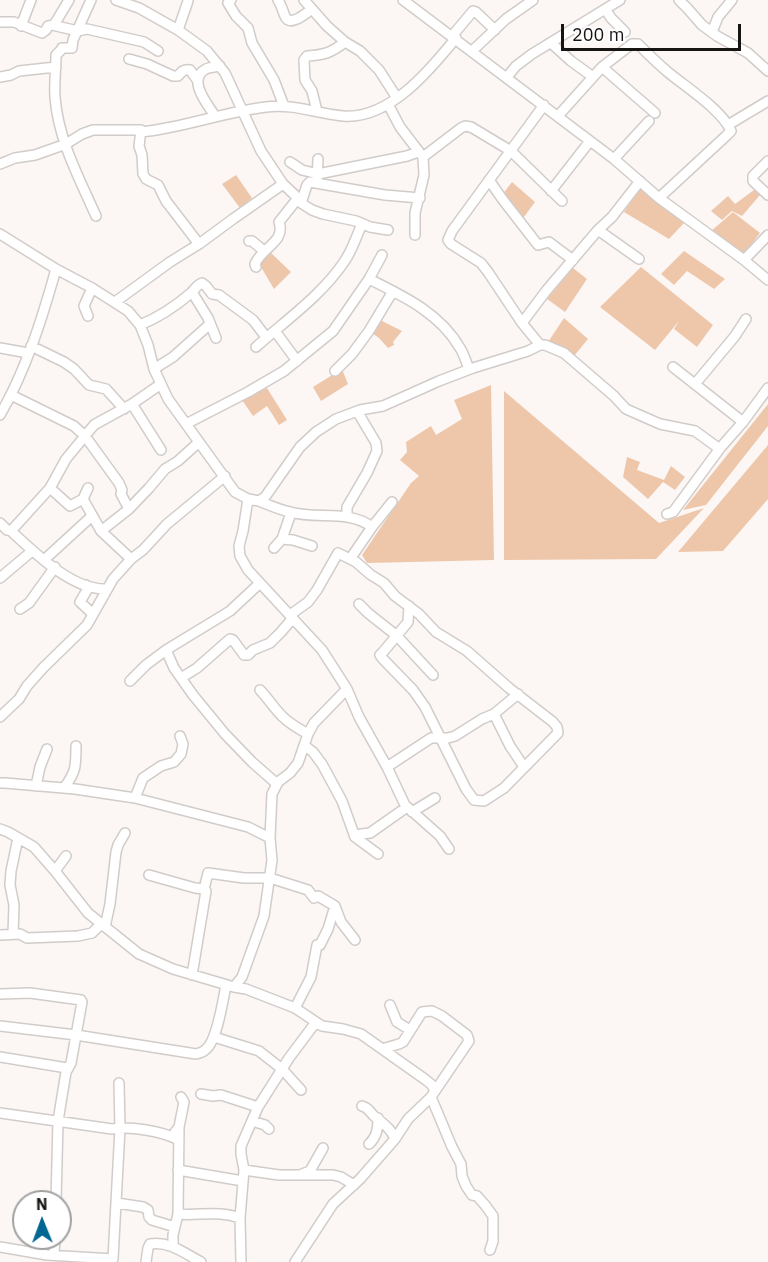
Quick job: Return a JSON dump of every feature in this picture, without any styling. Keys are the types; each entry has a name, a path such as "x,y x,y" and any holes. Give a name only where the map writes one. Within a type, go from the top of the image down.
{"street":[{"path":"21,26 31,0"},
{"path":"54,25 69,0"},
{"path":"91,0 73,40 72,48 62,48 56,55 55,97 58,117 74,169 96,216"},
{"path":"116,0 142,4 207,51 225,73 261,151 283,184 300,201 312,210 388,230"},
{"path":"231,0 228,3 236,16 248,28 252,43 274,80 284,106"},
{"path":"278,0 285,11 286,19 292,21 312,9"},
{"path":"304,0 345,42 360,51 379,70 397,98"},
{"path":"403,0 418,4 432,22 544,105 614,159 659,198 768,280"},
{"path":"472,51 506,19 533,0"},
{"path":"507,77 516,66 532,54 620,0"},
{"path":"679,0 702,25 748,53 768,71"},
{"path":"712,32 718,17 732,0"},
{"path":"178,30 188,1"},
{"path":"606,10 625,32"},
{"path":"0,164 66,144 93,130 156,131 242,110 269,106 355,116 388,104 415,85 435,63 473,11 495,30"},
{"path":"0,22 14,22 42,33 48,26 54,25 78,31 87,29 144,42 158,51"},
{"path":"317,111 312,91 305,80 304,60 307,57 330,52 345,42"},
{"path":"551,43 593,77"},
{"path":"558,116 602,67 633,44 638,44 666,71 712,108 731,131 659,198"},
{"path":"129,59 147,64 173,76 178,76 182,70 190,70 198,81"},
{"path":"215,116 198,89 198,81 200,74 206,69 220,66"},
{"path":"0,77 11,75 19,70 56,67"},
{"path":"602,67 652,117 614,159"},
{"path":"728,125 768,101"},
{"path":"388,104 400,127 420,154 424,175 416,213 415,235"},
{"path":"540,345 481,263 448,240 452,231 544,105"},
{"path":"256,267 257,258 280,235 282,230 279,222 300,201 310,182 318,178 420,154 465,126 471,127 511,151 562,201"},
{"path":"141,131 139,146 142,154 143,174 146,179 158,185 166,201 198,244"},
{"path":"551,190 590,141"},
{"path":"318,159 318,178"},
{"path":"768,161 753,176 753,181 768,195"},
{"path":"290,162 318,178 385,195 420,198"},
{"path":"489,180 538,244 549,242 573,260"},
{"path":"522,323 546,291 612,217 640,181"},
{"path":"115,302 283,184"},
{"path":"256,347 314,297 332,278 344,262 362,224"},
{"path":"598,230 639,259"},
{"path":"0,234 128,311 140,325 154,369 168,399 235,492 248,499 291,513 347,516 372,527"},
{"path":"744,260 768,235"},
{"path":"249,241 264,252"},
{"path":"186,424 284,371 333,331 369,279 382,255"},
{"path":"0,415 11,395 42,319 56,269"},
{"path":"369,279 426,311 448,332 461,349 469,369"},
{"path":"140,325 192,292 198,284 204,283 212,294 219,296 253,320 266,337"},
{"path":"88,316 84,306 92,288"},
{"path":"335,371 352,354 369,331 393,291"},
{"path":"192,292 216,338"},
{"path":"694,384 735,336 746,319"},
{"path":"154,369 173,357 210,324"},
{"path":"275,331 297,361"},
{"path":"259,501 266,498 300,447 316,432 336,419 357,411 383,406 469,369 528,351 540,345 564,353 626,409 660,424 695,431 720,447"},
{"path":"0,348 29,349 64,362 89,385 106,389 128,406 161,450"},
{"path":"673,367 743,422"},
{"path":"0,538 6,528 36,505 50,488 66,459 100,421 161,384"},
{"path":"667,514 673,512 720,447 743,422 768,388"},
{"path":"11,395 74,426 85,436 119,483 121,494 129,509"},
{"path":"347,516 347,507 377,451 376,443 357,411"},
{"path":"101,531 129,509 165,469 178,461 199,442"},
{"path":"0,717 19,699 43,668 87,625 106,589 131,559 143,550 166,525 225,476"},
{"path":"50,488 70,506 83,500 88,488"},
{"path":"248,499 239,546 240,556 248,570 322,650 346,689 409,809 440,836 449,849"},
{"path":"83,500 101,531 131,559"},
{"path":"350,559 392,502"},
{"path":"274,548 282,539 291,513"},
{"path":"44,560 92,516"},
{"path":"6,528 68,577 95,589 106,589"},
{"path":"282,539 312,546"},
{"path":"2,573 33,551"},
{"path":"181,678 197,668 230,639 244,655 270,643 281,632 291,616 308,602 338,553 356,562 384,583 395,596 409,606 420,614 436,632 467,651 553,722 558,734 504,788 484,801 474,800 466,789 425,707 413,690 381,658 380,655 408,622 409,606"},
{"path":"20,609 29,603 55,567"},
{"path":"130,681 166,650 230,611 261,584"},
{"path":"86,585 87,590 80,602 93,614"},
{"path":"359,604 397,636 433,675"},
{"path":"166,650 181,678 225,734 277,784"},
{"path":"246,989 242,985 242,977 264,916 270,878 272,853 270,802 272,794 277,784 298,763 314,723 346,689"},
{"path":"260,690 281,716 308,734"},
{"path":"387,767 431,738 455,736 494,714 518,694"},
{"path":"494,714 510,746 524,767"},
{"path":"135,798 143,778 161,766 174,762 181,754 183,744 180,736"},
{"path":"64,788 74,774 76,746"},
{"path":"305,746 322,764 342,801 354,834 378,854"},
{"path":"36,786 47,749"},
{"path":"0,783 110,793 135,798 248,826 270,838"},
{"path":"354,834 370,833 409,809 435,798"},
{"path":"0,829 34,847 88,913 140,954 173,969 246,989 295,1008 322,1026 361,1034 432,1085 433,1094 452,1147 461,1164 466,1186 493,1216 493,1241 490,1250"},
{"path":"0,935 20,934 27,938 78,936 92,933 103,926 110,904 116,852 125,833"},
{"path":"13,934 14,904 10,885 18,838"},
{"path":"55,871 66,856"},
{"path":"192,975 208,873 244,878 270,878 308,890 314,898 318,896 335,906 341,922 355,939"},
{"path":"149,875 204,889"},
{"path":"295,1008 311,978 317,945 320,945 323,940 335,906"},
{"path":"0,1026 76,1035 196,1054 204,1052 209,1047 230,986 242,977"},
{"path":"0,994 30,993 81,1000 82,1002 58,1121 56,1190"},
{"path":"390,1005 397,1022 410,1030"},
{"path":"295,1262 333,1204 354,1185 395,1139 408,1119 433,1094 469,1041 467,1035 432,1011 422,1012 403,1042 382,1049"},
{"path":"241,1262 240,1218 244,1170 241,1146 258,1107 299,1043 316,1022"},
{"path":"214,1037 259,1051 282,1069 301,1090"},
{"path":"0,1057 67,1068"},
{"path":"0,1248 113,1259 120,1128 119,1083"},
{"path":"201,1094 221,1095 258,1107"},
{"path":"173,1246 178,1214 176,1138 184,1102 181,1097"},
{"path":"362,1106 369,1109 392,1132 395,1139"},
{"path":"0,1113 112,1129 130,1127 176,1138"},
{"path":"369,1144 378,1129 378,1118"},
{"path":"252,1121 269,1128"},
{"path":"300,1175 310,1171 323,1148"},
{"path":"178,1170 243,1181"},
{"path":"244,1170 279,1175 333,1175 354,1185"},
{"path":"117,1203 143,1207 152,1220 175,1227"},
{"path":"178,1214 213,1213 240,1218"},
{"path":"146,1262 150,1244 168,1244 201,1262"},
{"path":"54,1250 54,1255"}],"shaded area":[{"path":"236,175 252,198 240,208 222,184"},
{"path":"512,182 535,202 521,221 502,195"},
{"path":"641,187 684,223 669,239 624,212"},
{"path":"754,190 760,195 742,216 732,211 722,220 711,211 728,196 735,204"},
{"path":"733,212 760,233 743,255 710,232"},
{"path":"269,251 291,272 274,289 258,262"},
{"path":"684,251 725,279 714,289 687,271 674,285 661,274"},
{"path":"641,267 713,325 697,347 674,329 679,321 655,350 600,307"},
{"path":"573,268 587,279 565,312 547,299"},
{"path":"564,318 588,339 574,356 548,342"},
{"path":"378,319 402,331 393,342 394,345 388,348 372,333"},
{"path":"342,369 348,384 321,401 313,387"},
{"path":"491,385 494,560 367,563 362,555 411,483 419,476 400,460 407,452 406,442 431,426 436,435 462,419 454,400"},
{"path":"267,388 287,420 279,425 267,406 253,416 242,400"},
{"path":"504,391 659,523 704,508 656,559 504,560"},
{"path":"768,404 768,426 706,505 683,510"},
{"path":"768,445 768,499 723,551 678,552"},
{"path":"627,457 640,462 637,470 664,480 671,466 685,477 675,490 663,482 648,499 623,477"}]}
